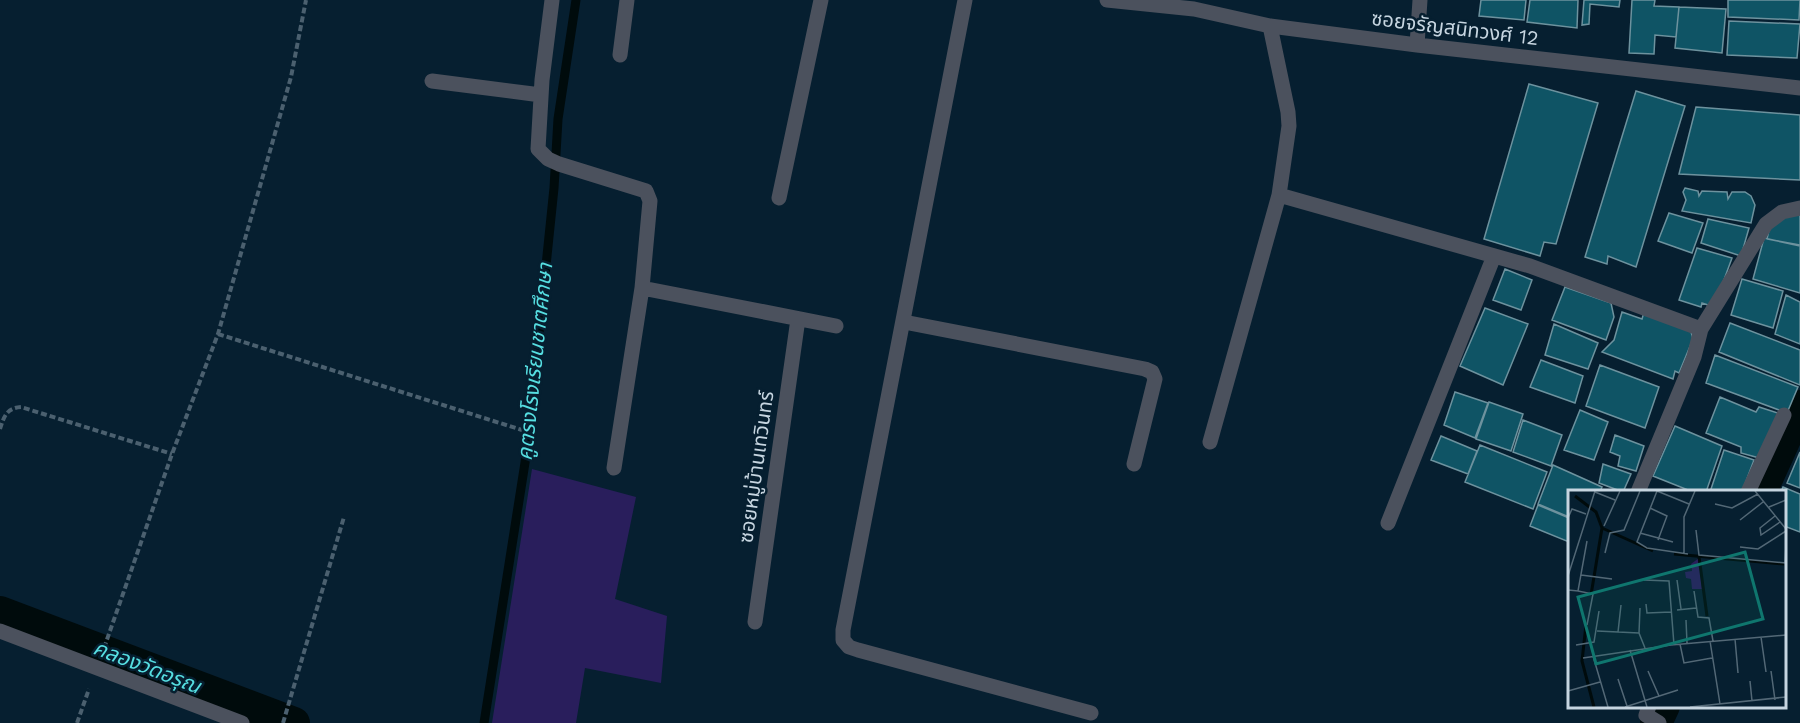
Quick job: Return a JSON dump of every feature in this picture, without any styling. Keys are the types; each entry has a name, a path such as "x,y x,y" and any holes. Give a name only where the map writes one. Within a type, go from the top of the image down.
{"street":[{"path":"552,0 541,95 538,149 554,162 646,191 650,201 642,288 614,468"},
{"path":"620,55 627,0"},
{"path":"778,198 821,0"},
{"path":"965,0 843,630 843,640 858,650 1091,714"},
{"name":"ซอยจรัญสนิทวงศ์ 12","path":"1107,0 1194,9 1270,26 1417,45 1800,88"},
{"path":"1417,45 1420,0"},
{"path":"1210,442 1279,195 1289,126 1270,26"},
{"path":"432,81 541,95"},
{"path":"1279,195 1530,266 1701,329"},
{"path":"1639,490 1694,357 1701,329 1766,224 1782,212 1800,208"},
{"path":"1388,523 1494,256"},
{"path":"642,288 836,326"},
{"name":"ซอยหมู่บ้านเทวินทร์","path":"755,622 798,319"},
{"path":"904,322 1133,366 1152,372 1155,379 1134,464"},
{"path":"1749,490 1784,415"},
{"path":"0,631 242,723"}],"path":[{"path":"113,627 172,454 218,334 291,76 306,0"},
{"path":"218,334 522,430"},
{"path":"0,429 9,410 21,407 172,454"},
{"path":"283,723 344,518"},
{"path":"77,723 97,667"}],"shaded area":[{"path":"532,469 636,497 615,599 667,616 661,683 585,668 576,723 492,723"}],"building":[{"path":"1481,0 1526,0 1524,20 1479,16"},
{"path":"1530,0 1578,0 1577,28 1527,22"},
{"path":"1584,0 1620,0 1619,7 1590,4 1589,24 1582,25"},
{"path":"1632,0 1655,0 1654,6 1679,7 1676,37 1655,35 1654,54 1629,53"},
{"path":"1728,0 1800,0 1799,20 1728,17"},
{"path":"1679,7 1726,9 1722,53 1675,48"},
{"path":"1729,21 1800,24 1797,58 1727,55"},
{"path":"1529,84 1598,103 1556,244 1544,242 1540,256 1484,239"},
{"path":"1636,91 1685,106 1636,267 1608,256 1607,264 1585,257"},
{"path":"1696,107 1800,115 1800,180 1679,174"},
{"path":"1685,188 1698,191 1699,196 1702,191 1727,192 1728,199 1732,192 1745,192 1751,196 1755,205 1751,223 1682,211 1686,200 1683,192"},
{"path":"1800,208 1800,245 1767,239 1770,225"},
{"path":"1669,213 1703,223 1692,253 1658,241"},
{"path":"1708,219 1749,228 1741,256 1701,243"},
{"path":"1764,238 1800,246 1800,293 1753,279"},
{"path":"1697,248 1732,258 1714,307 1702,303 1701,307 1679,300"},
{"path":"1505,269 1532,280 1521,310 1493,300"},
{"path":"1742,279 1783,291 1773,328 1731,315"},
{"path":"1565,287 1611,303 1614,317 1606,340 1552,320"},
{"path":"1786,295 1800,302 1800,344 1775,334"},
{"path":"1485,308 1528,324 1503,385 1460,366"},
{"path":"1622,312 1642,319 1644,312 1690,328 1693,339 1679,373 1675,371 1673,379 1602,352 1614,340"},
{"path":"1730,323 1800,350 1800,385 1719,352"},
{"path":"1554,324 1598,343 1588,369 1545,355"},
{"path":"1715,355 1798,387 1787,413 1706,383"},
{"path":"1541,360 1583,376 1575,403 1530,387"},
{"path":"1600,365 1659,387 1645,428 1586,406"},
{"path":"1455,392 1488,403 1475,438 1444,425"},
{"path":"1720,397 1756,412 1759,407 1784,415 1763,459 1741,453 1741,447 1706,433"},
{"path":"1489,402 1523,414 1511,451 1476,439"},
{"path":"1580,410 1608,422 1594,460 1564,450"},
{"path":"1523,420 1562,435 1551,466 1513,452"},
{"path":"1675,426 1722,446 1707,490 1688,490 1653,476"},
{"path":"1615,435 1644,446 1636,471 1618,466 1620,456 1610,452"},
{"path":"1441,436 1477,451 1468,474 1431,460"},
{"path":"1480,445 1547,472 1533,509 1465,482"},
{"path":"1724,450 1754,460 1743,490 1711,490"},
{"path":"1800,452 1800,488 1787,483"},
{"path":"1603,464 1631,474 1624,490 1599,483"},
{"path":"1553,465 1602,487 1601,490 1568,490 1568,517 1538,504"},
{"path":"1783,487 1800,494 1800,532 1785,526 1785,490 1782,490"},
{"path":"1538,505 1568,518 1568,542 1530,526"}],"waterway":[{"name":"คูตรงโรงเรียนชาตศึกษา","path":"484,723 527,450 554,188 558,119 576,0"},
{"path":"1762,490 1800,406"},
{"name":"คลองวัดอรุณ","path":"0,612 294,723"},
{"path":"1656,723 1663,708"}]}
